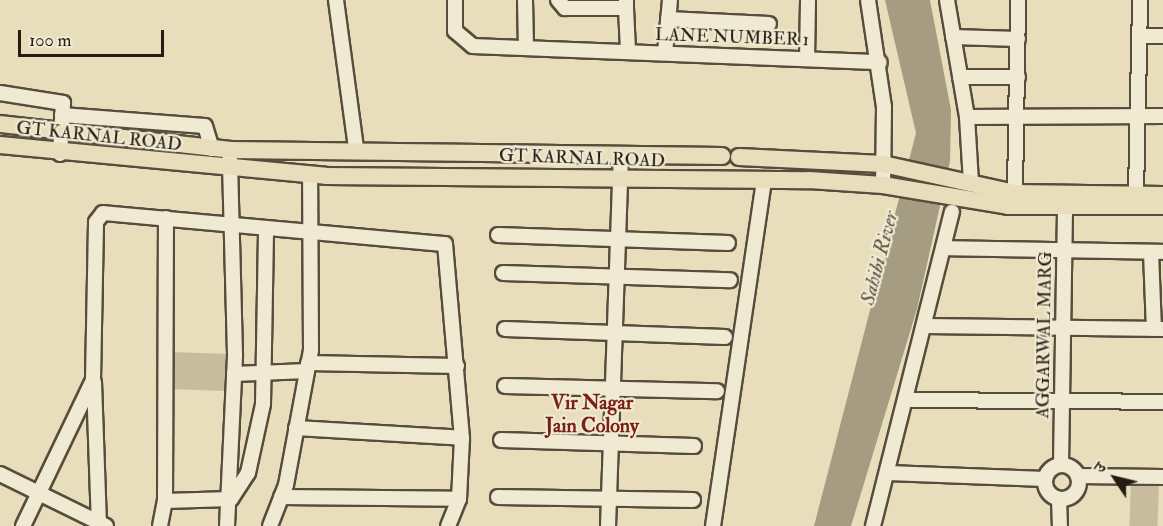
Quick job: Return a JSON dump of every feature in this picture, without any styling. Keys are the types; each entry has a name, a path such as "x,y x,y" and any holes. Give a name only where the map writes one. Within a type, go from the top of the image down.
{"main road":[{"name":"GT KARNAL ROAD","path":"0,124 230,150 356,148 805,158 883,164 901,168 960,193 1008,206 1163,206"},
{"name":"GT KARNAL ROAD","path":"0,145 60,154 310,175 620,180 805,180 960,193 1163,195"}],"street":[{"path":"336,0 356,148"},
{"name":"LANE NUMBER 1","path":"455,0 455,31 466,44 880,62"},
{"path":"525,0 526,48"},
{"path":"558,0 565,8 626,4 628,51"},
{"path":"665,53 670,0"},
{"path":"807,59 808,0"},
{"path":"868,0 880,62 883,164 890,187"},
{"path":"873,526 943,248 960,193 967,117 947,0"},
{"path":"1015,193 1018,117 1018,0"},
{"path":"1136,194 1140,0"},
{"path":"668,19 769,24"},
{"path":"1140,36 1163,36"},
{"path":"953,37 1018,39"},
{"path":"960,77 1018,77"},
{"path":"0,93 63,104 60,154"},
{"path":"62,115 205,126 212,149"},
{"path":"967,117 1163,116"},
{"path":"227,526 231,498 234,374 230,150"},
{"path":"608,526 621,154"},
{"path":"805,158 805,180"},
{"path":"270,526 281,497 307,367 310,175"},
{"path":"712,526 764,181"},
{"name":"AGGARWAL MARG","path":"1061,465 1064,401 1065,206"},
{"path":"0,474 102,524 93,380 97,218 103,213 310,234 445,244 462,438 459,499 448,526"},
{"path":"160,526 165,501 166,218"},
{"path":"165,501 231,498 245,481 254,456 264,373 266,229"},
{"path":"498,235 728,243"},
{"path":"924,326 1159,329 1157,252 1064,248 943,248"},
{"path":"503,273 730,280"},
{"path":"505,329 725,337"},
{"path":"234,374 264,373 307,367 457,366"},
{"path":"23,526 93,380"},
{"path":"505,386 717,391"},
{"path":"905,400 1163,402"},
{"path":"296,428 462,438"},
{"path":"501,440 611,441 694,446"},
{"path":"888,473 1044,479 1061,465 1078,476 1163,477"},
{"path":"1059,499 1077,490 1078,476"},
{"path":"1044,479 1048,492 1059,499"},
{"path":"281,497 459,499"},
{"path":"498,497 693,500"},
{"path":"1059,499 1060,526"}],"shaded area":[{"path":"885,0 930,0 951,110 950,161 917,309 851,526 814,526 916,133"},
{"path":"170,352 235,354 234,391 169,389"},
{"path":"1131,481 1159,482 1157,526 1129,526"}],"district":[{"name":"Vir Nagar Jain Colony","path":"592,414"}],"water label":[{"name":"Sahibi River","path":"879,258"}]}
